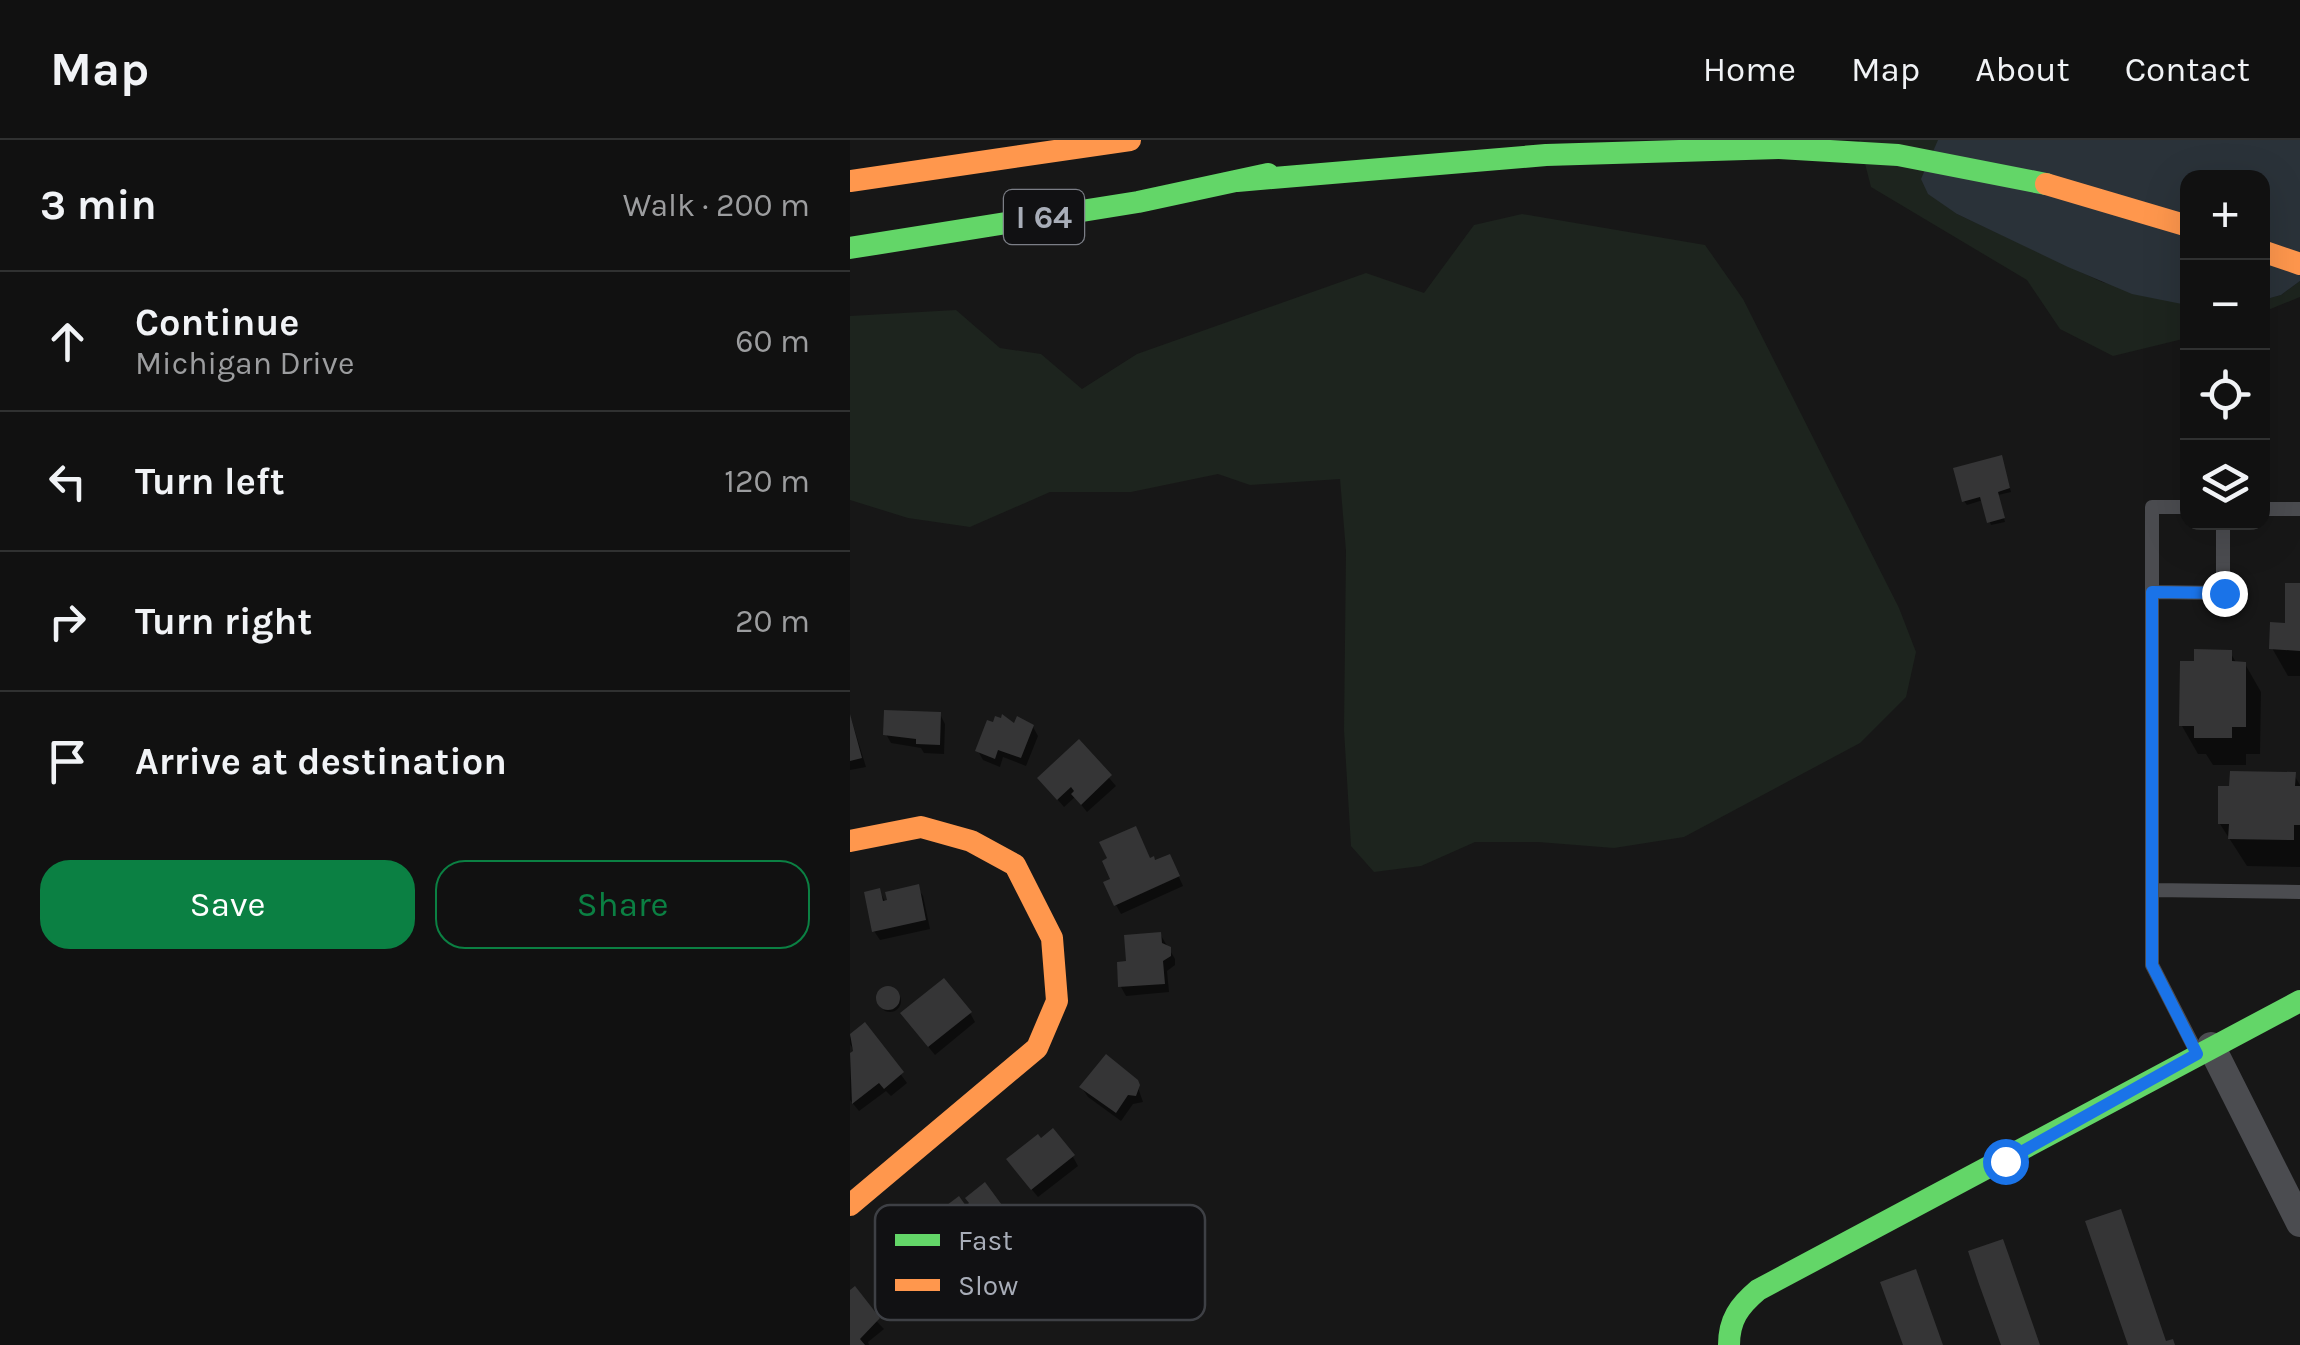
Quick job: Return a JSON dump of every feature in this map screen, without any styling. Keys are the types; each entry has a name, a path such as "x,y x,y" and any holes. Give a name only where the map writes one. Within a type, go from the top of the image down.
{"main road":[{"name":"I 64","path":"850,181 1130,140"},
{"name":"I 64","path":"850,248 1138,202 1440,140"},
{"path":"1237,181 1604,147 1820,148 1948,163 2028,179 2180,223"},
{"path":"2270,255 2300,264"},
{"path":"850,841 922,827 971,841 1015,865 1052,938 1057,1000 1037,1048 850,1205"},
{"path":"1729,1345 1728,1332 1736,1308 1758,1290 2300,1001"}],"street":[{"path":"2204,1050 2300,1222"}],"lane":[{"path":"2180,508 2152,507 2152,965 2204,1050"},
{"path":"2270,508 2300,509"},
{"path":"2152,592 2224,593 2224,530"},
{"path":"2152,890 2300,892"}],"shaded area":[{"path":"1859,140 1938,140 1957,214 2102,282 2180,303 2180,340 2113,356 2060,329 2027,280 1871,187"},
{"path":"1938,140 2300,140 2300,281 2270,298 2270,170 2180,170 2180,304 2132,294 1957,214 1928,194 1921,179"},
{"path":"1522,214 1705,245 1743,299 1899,608 1916,652 1906,697 1860,743 1684,837 1614,848 1475,842 1421,866 1374,872 1351,846 1344,730 1346,551 1340,479 1250,485 1218,474 1131,492 1050,492 970,527 908,518 850,500 850,316 956,310 1000,348 1041,354 1082,389 1137,354 1366,273 1424,293 1474,225"},
{"path":"2300,281 2300,297 2270,309 2270,298"}],"building":[{"path":"2002,455 2010,488 1998,492 2005,518 1987,523 1980,497 1962,502 1953,468"},
{"path":"2285,583 2300,583 2300,651 2269,649 2270,622 2285,623"},
{"path":"2194,649 2232,650 2232,661 2246,662 2246,727 2232,727 2232,738 2194,738 2194,726 2179,726 2180,661 2194,661"},
{"path":"884,710 941,712 940,745 916,744 916,739 883,735"},
{"path":"850,714 862,758 850,761"},
{"path":"1002,714 1014,723 1017,716 1034,725 1021,758 998,750 995,759 975,751 987,720 993,722 995,716 1001,718"},
{"path":"1079,739 1112,775 1081,805 1071,794 1071,787 1057,800 1037,778"},
{"path":"2230,771 2296,772 2300,825 2294,825 2294,840 2228,839 2229,824 2218,824 2218,786 2229,786"},
{"path":"1136,826 1150,858 1170,854 1180,876 1114,906 1103,882 1110,879 1102,861 1107,858 1099,842"},
{"path":"919,884 926,920 872,932 864,892 880,888 883,901 887,900 885,892"},
{"path":"1161,932 1162,943 1171,947 1171,956 1163,961 1165,984 1118,987 1117,962 1126,961 1124,935"},
{"path":"944,978 972,1012 928,1047 900,1013"},
{"path":"888,986 900,998 888,1010 876,998"},
{"path":"865,1022 904,1072 884,1089 879,1083 852,1104 850,1034"},
{"path":"1106,1054 1140,1085 1136,1096 1128,1095 1116,1113 1079,1087"},
{"path":"1053,1128 1075,1155 1031,1190 1006,1159 1038,1134 1041,1138"},
{"path":"985,1182 1002,1205 967,1205 965,1198"},
{"path":"959,1196 965,1205 947,1205"},
{"path":"2121,1209 2166,1341 2173,1339 2175,1345 2128,1345 2085,1221"},
{"path":"2003,1239 2040,1345 2001,1345 1979,1284 1968,1251"},
{"path":"1916,1269 1943,1345 1903,1345 1880,1282"},
{"path":"855,1286 878,1320 860,1339 865,1345 850,1345 850,1290"}],"traffic: fast":[{"path":"1237,181 1546,155 1779,148 1898,155 2046,184"},
{"path":"850,248 1138,202 1268,174"},
{"path":"1729,1345 1736,1314 1758,1290 2300,1001"}],"traffic: slow":[{"path":"850,181 1130,140"},
{"path":"2046,184 2180,224"},
{"path":"2270,254 2300,264"},
{"path":"850,841 921,827 971,841 1015,865 1052,938 1057,1001 1037,1048 850,1205"}],"route":[{"path":"2005,1161 2197,1054 2152,965 2152,592 2224,593"}]}
